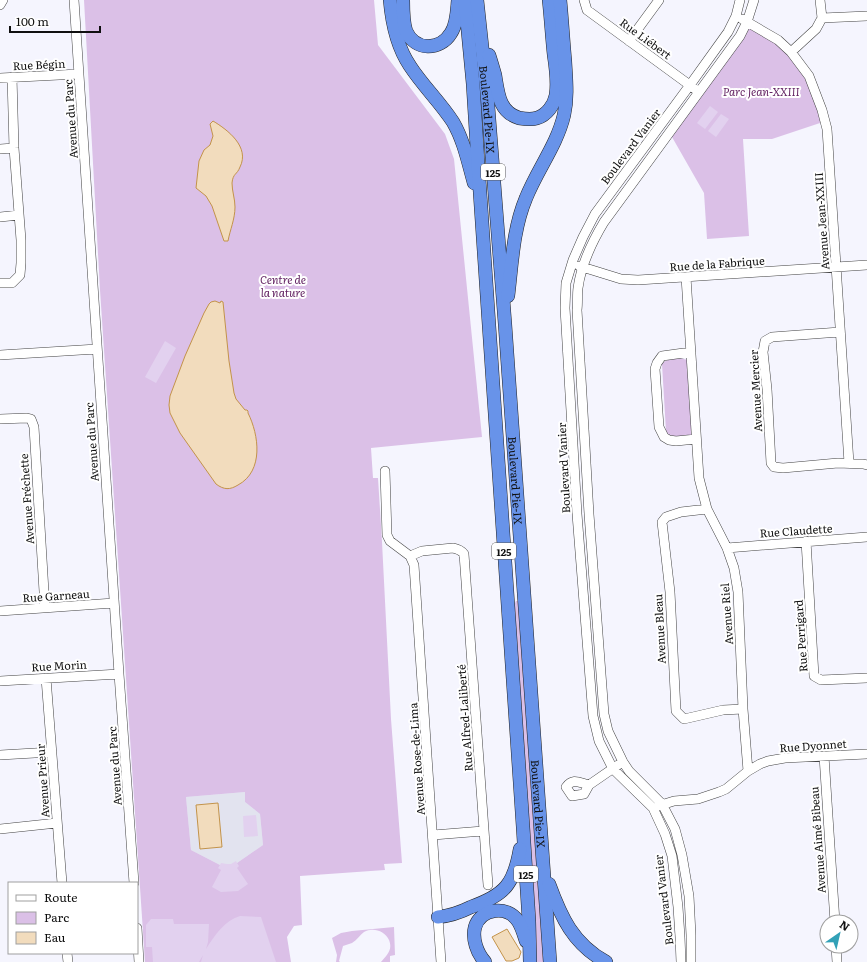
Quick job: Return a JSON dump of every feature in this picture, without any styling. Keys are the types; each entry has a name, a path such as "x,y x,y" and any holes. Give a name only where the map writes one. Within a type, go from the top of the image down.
{"highway":[{"path":"390,0 394,27 400,47 410,66 450,118 459,134 481,207"},
{"path":"403,0 405,27 408,35 419,44 431,46 446,40 451,34 455,24 458,0"},
{"name":"Boulevard Pie-IX","path":"465,0 472,77 523,827 530,962"},
{"name":"Boulevard Pie-IX","path":"477,0 487,100 505,324 550,962"},
{"path":"479,20 503,106 509,113 518,117 526,119 537,118 544,115 549,109 555,100 556,92 556,74 549,0"},
{"path":"505,324 515,239 520,214 530,190 556,138 565,108 566,80 560,0"},
{"path":"438,918 481,904 497,896 503,890 511,880 516,867 523,827"},
{"path":"543,869 559,910 570,930 587,949 606,962"},
{"path":"485,962 477,948 474,930 480,919 485,914 492,911 504,911 516,918 529,949"}],"street":[{"path":"0,5 3,0"},
{"name":"Avenue du Parc","path":"74,0 134,882"},
{"name":"Rue Liébert","path":"584,0 586,10 699,92"},
{"path":"629,41 660,0"},
{"name":"Boulevard Vanier","path":"681,962 678,907 672,856 657,806 613,769 599,741 593,716 577,514 565,308 566,283 583,237 595,214 728,32 736,16 740,0"},
{"name":"Boulevard Vanier","path":"691,962 689,896 682,854 675,829 623,762 608,731 604,714 589,514 577,310 578,288 583,267 592,243 604,222 740,36 747,22 754,0"},
{"path":"791,52 816,28 822,18 820,0"},
{"name":"Avenue Jean-XXIII","path":"736,16 778,40 791,52 809,76 822,110 827,129 849,463"},
{"path":"822,18 867,16"},
{"name":"Rue Bégin","path":"0,78 79,74"},
{"path":"0,283 12,283 20,275 21,263 21,240 14,148 12,77"},
{"path":"0,149 14,148"},
{"path":"0,217 19,215"},
{"name":"Rue de la Fabrique","path":"572,264 621,279 638,280 867,265"},
{"name":"Avenue Riel","path":"686,277 699,478 707,509 727,548 734,568 738,592 748,771"},
{"name":"Avenue Mercier","path":"840,332 772,337 765,341 764,352 771,463 774,467 783,468 849,463"},
{"path":"0,355 97,349"},
{"path":"691,352 662,356 655,369 659,427 664,437 669,440 676,441 696,439"},
{"name":"Avenue Fréchette","path":"0,420 27,418 31,420 34,427 45,608"},
{"path":"849,463 867,465"},
{"path":"385,471 387,535 390,541 410,556"},
{"name":"Avenue Bleau","path":"707,509 681,512 666,517 662,522 670,592 676,711 684,720 723,710 744,709"},
{"name":"Rue Claudette","path":"727,548 867,537"},
{"name":"Rue Perrigard","path":"806,542 814,676 822,680 867,678"},
{"name":"Rue Alfred-Laliberté","path":"410,556 422,551 453,548 464,554 488,885"},
{"name":"Avenue Rose-de-Lima","path":"410,556 414,565 442,962"},
{"name":"Rue Garneau","path":"0,611 114,603"},
{"name":"Rue Morin","path":"0,681 119,674"},
{"name":"Avenue Prieur","path":"46,678 62,882"},
{"path":"0,755 52,752"},
{"name":"Rue Dyonnet","path":"657,806 674,801 698,799 719,792 726,789 748,771 768,761 785,758 867,754"},
{"name":"Avenue Aimé Bibeau","path":"824,756 834,914"},
{"path":"589,785 623,762"},
{"path":"0,829 58,823"},
{"path":"433,835 483,831"},
{"path":"138,945 139,962"}],"green space":[{"name":"Centre de la nature","path":"84,0 374,0 378,45 445,134 454,159 482,437 371,448 373,478 378,478 391,719 402,863 384,864 385,870 300,876 302,925 294,926 287,937 291,962 145,962 100,290"},
{"name":"Parc Jean-XXIII","path":"750,24 774,38 809,77 823,122 772,139 743,139 749,236 707,239 704,193 672,137"},
{"path":"679,358 688,360 694,433 691,436 670,436 666,431 662,364 668,360"},
{"path":"516,601 519,601 546,962 536,962 514,617"},
{"path":"394,927 395,955 390,956 390,962 381,962 390,950 389,940 382,932 371,930 364,932 352,943 343,946 340,962 336,962 337,955 332,938 341,933 352,931"}],"shaded area":[{"path":"710,106 718,112 705,129 697,123"},
{"path":"721,114 729,119 716,137 708,131"},
{"path":"165,341 176,348 156,383 145,377"},
{"path":"245,792 245,802 260,814 263,845 237,863 239,866 237,868 248,884 238,891 221,892 212,887 221,870 218,868 220,865 191,850 186,797"},
{"path":"245,792 245,802 260,814 263,845 237,863 236,861 231,864 221,863 220,865 191,850 186,797","holes":["256,815 258,836 244,837 243,816"]},
{"path":"240,916 261,917 276,962 201,962 203,955 199,962 153,962 152,947 146,947 146,925 151,919 173,919 174,924 209,924 206,949 216,934 229,921"}],"water":[{"path":"213,121 231,134 240,146 242,153 240,167 234,176 232,183 235,211 228,241 224,241 212,206 206,196 196,188 199,161 204,150 210,145 213,136 210,124"},
{"path":"215,301 220,303 221,301 223,302 234,393 236,399 245,410 248,411 257,442 257,452 252,471 246,479 232,488 224,488 216,484 180,433 170,413 169,405 170,396 185,356 204,313 209,304"},
{"path":"218,803 222,847 200,849 196,805"},
{"path":"507,929 521,952 519,958 512,961 506,961 492,937"}]}
